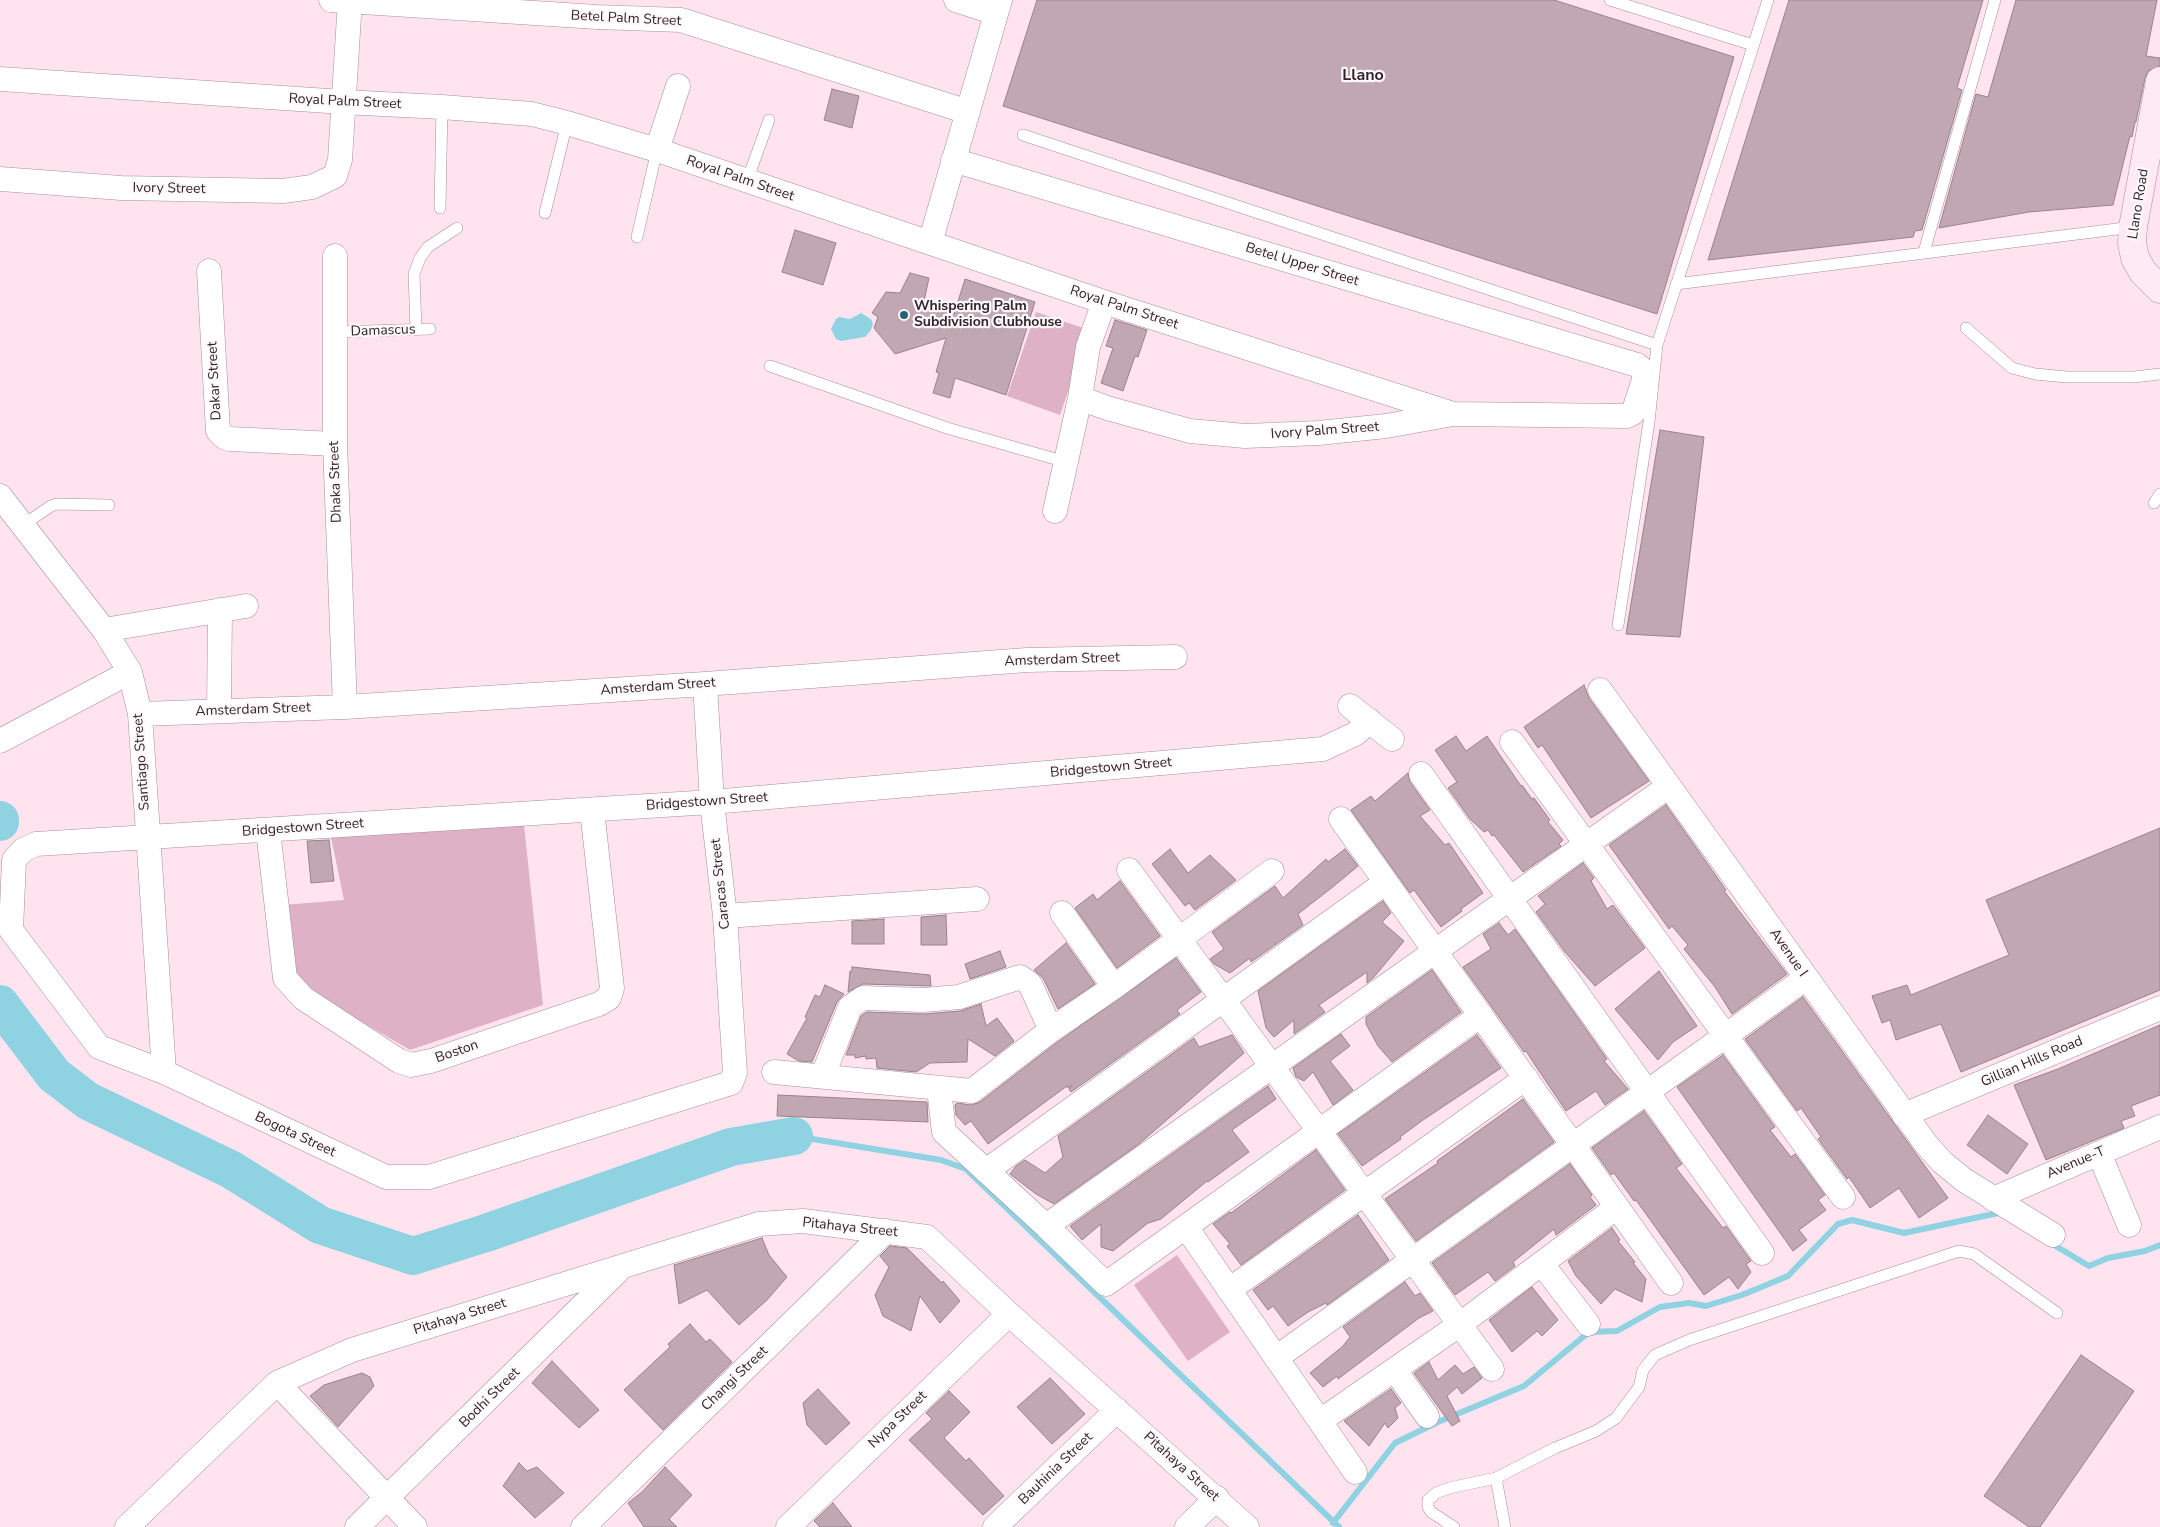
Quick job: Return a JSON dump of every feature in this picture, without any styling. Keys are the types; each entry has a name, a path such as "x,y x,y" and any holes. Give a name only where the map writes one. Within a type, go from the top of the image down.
{"main road":[{"name":"Llano Road","path":"2160,82 2133,227 2132,243 2135,258 2143,272 2160,288"}],"street":[{"path":"343,0 343,102"},
{"name":"Betel Palm Street","path":"343,0 598,18 681,20 968,112"},
{"path":"930,243 998,7 956,0"},
{"name":"Royal Palm Street","path":"0,80 532,114 657,150 1104,302 1453,414"},
{"path":"657,150 678,86"},
{"name":"Ivory Street","path":"0,179 121,188 283,191 312,187 335,176 340,160 343,102"},
{"name":"Betel Upper Street","path":"953,160 1637,365 1642,369 1645,376"},
{"name":"Dhaka Street","path":"335,256 335,444 345,707"},
{"name":"Dakar Street","path":"209,271 218,431 221,435 230,439 335,444"},
{"path":"1055,511 1080,398 1088,347 1104,302"},
{"name":"Ivory Palm Street","path":"1080,398 1108,408 1190,431 1244,436 1319,433 1386,426 1453,414 1627,416 1633,413 1645,376"},
{"name":"Santiago Street","path":"0,496 104,630 130,672 140,714 164,1072"},
{"path":"104,630 246,606"},
{"path":"219,711 220,610"},
{"name":"Amsterdam Street","path":"140,714 345,707 705,684 1027,660 1175,657"},
{"path":"0,741 130,672"},
{"name":"Caracas Street","path":"705,684 712,802 725,916 735,1073 731,1083"},
{"name":"Avenue I","path":"1600,690 1904,1115 1942,1162 1964,1180 1993,1199 2054,1235"},
{"path":"1350,706 1392,738"},
{"name":"Bridgestown Street","path":"36,844 712,802 1323,749 1354,734 1370,721"},
{"path":"1512,742 1843,1197"},
{"path":"1421,774 1762,1253"},
{"path":"1046,1226 1669,786"},
{"name":"Boston","path":"268,830 285,978 303,998 399,1061 411,1065 440,1058 599,1004 609,998 612,988 592,810"},
{"path":"1341,819 1671,1283"},
{"name":"Bogota Street","path":"36,844 23,850 14,860 12,930 99,1047 164,1072 386,1177 429,1177 731,1083"},
{"path":"1129,870 1492,1369"},
{"path":"774,1072 823,1075 939,1089 972,1091 1051,1030 1114,987 1272,871"},
{"path":"986,1171 1386,882"},
{"path":"725,916 977,899"},
{"path":"1062,913 1114,987"},
{"path":"823,1075 850,1007 864,998 923,1000 959,997 1020,977 1030,984 1051,1030"},
{"path":"1276,1358 1806,978"},
{"name":"Gillian Hills Road","path":"1904,1115 2160,1008"},
{"path":"939,1089 944,1132 1106,1284 1481,1015"},
{"path":"1229,1290 1526,1078"},
{"name":"Avenue-T","path":"1993,1199 2160,1127"},
{"path":"2099,1153 2129,1225"},
{"path":"1320,1421 1459,1325 1617,1207"},
{"name":"Pitahaya Street","path":"277,1383 352,1350 759,1224 803,1221 927,1237 1009,1314 1217,1498 1247,1527"},
{"path":"1186,1228 1355,1472"},
{"name":"Changi Street","path":"583,1527 886,1231"},
{"path":"1542,1264 1588,1324"},
{"name":"Bodhi Street","path":"357,1527 621,1268"},
{"name":"Nypa Street","path":"788,1527 1009,1314"},
{"path":"1395,1370 1427,1416"},
{"path":"127,1527 277,1383 415,1527"},
{"name":"Bauhinia Street","path":"995,1527 1117,1410"},
{"path":"1187,1527 1217,1498"}],"lane":[{"path":"1610,0 1753,45"},
{"path":"1618,625 1649,422 1657,345 1768,0"},
{"path":"1924,252 1995,0"},
{"path":"440,208 442,107"},
{"path":"747,181 769,120"},
{"path":"546,213 567,123"},
{"path":"1023,136 1657,345"},
{"path":"637,238 657,150"},
{"path":"1676,284 2133,227"},
{"path":"416,330 414,274 420,258 428,246 457,228"},
{"path":"1966,328 2012,368 2035,374 2067,377 2134,377 2160,374"},
{"name":"Damascus","path":"336,332 430,329"},
{"path":"770,366 947,428 1066,462"},
{"path":"23,526 50,506 57,504 109,505"},
{"path":"1454,1527 1428,1508 1428,1500 1436,1493 1449,1488 1496,1478 1555,1448 1596,1431 1616,1418 1639,1387 1643,1370 1655,1355 1688,1340 1959,1250 1974,1254 2057,1313"},
{"path":"1496,1478 1505,1527"}],"shaded area":[{"path":"1036,312 1089,330 1060,415 1007,396"},
{"path":"524,825 543,1005 410,1050 297,984 283,905 344,900 331,837"},
{"path":"1177,1255 1230,1332 1188,1361 1134,1285"}],"water":[{"path":"861,313 871,319 873,324 865,337 841,341 836,339 831,329 836,319 839,317 850,319"}],"building":[{"path":"1037,0 1554,0 1734,57 1657,314 1003,106"},
{"path":"1789,0 1983,0 1957,88 1962,90 1922,230 1915,231 1913,237 1708,260"},
{"path":"2016,0 2157,0 2146,56 2160,58 2160,66 2148,71 2145,78 2136,122 2132,137 2130,136 2113,205 2029,212 1939,228 1976,94 1988,97"},
{"path":"832,89 859,96 852,128 824,120"},
{"path":"795,230 836,243 823,285 782,272"},
{"path":"910,273 929,278 924,301 954,314 965,279 1035,302 1006,395 955,378 950,398 933,393 939,373 936,372 946,338 895,354 874,328 878,317 872,313 886,292 900,293"},
{"path":"1115,320 1147,330 1138,357 1135,356 1123,391 1101,383 1113,348 1106,346"},
{"path":"1660,430 1704,437 1680,637 1626,634"},
{"path":"1584,685 1589,698 1649,781 1591,818 1542,745 1538,748 1524,727"},
{"path":"1456,736 1466,751 1487,736 1521,786 1532,799 1534,798 1550,820 1548,822 1563,840 1559,844 1561,846 1523,872 1494,835 1492,836 1488,830 1484,832 1470,819 1448,788 1457,782 1435,750"},
{"path":"1408,773 1410,782 1430,810 1420,816 1445,845 1449,843 1483,893 1441,927 1414,890 1410,893 1351,810 1371,796 1375,801"},
{"path":"1666,805 1726,890 1724,891 1787,974 1732,1014 1715,987 1684,949 1688,945 1672,926 1669,929 1609,845"},
{"path":"2160,828 2160,990 1961,1072 1941,1024 1896,1040 1890,1020 1882,1023 1872,996 1907,985 1911,995 2009,955 1986,900"},
{"path":"329,840 334,881 311,883 307,841"},
{"path":"1170,849 1188,873 1210,855 1236,880 1195,910 1189,903 1185,906 1152,864"},
{"path":"1345,849 1358,866 1298,914 1303,925 1251,962 1250,958 1230,973 1214,964 1210,959 1224,949 1212,932 1275,886 1283,898 1326,859 1328,862"},
{"path":"1583,863 1594,878 1591,881 1607,909 1613,905 1645,948 1595,986 1565,952 1536,912 1545,904 1538,896"},
{"path":"1120,881 1160,936 1117,968 1075,908 1093,894 1097,900"},
{"path":"1383,901 1391,913 1382,922 1404,941 1367,983 1367,972 1319,1005 1325,1012 1294,1034 1294,1020 1274,1037 1266,1028 1258,991"},
{"path":"946,915 947,945 921,945 921,917"},
{"path":"884,919 884,944 852,944 852,921"},
{"path":"1499,923 1508,935 1515,929 1607,1059 1604,1061 1628,1089 1605,1105 1596,1091 1566,1111 1526,1051 1524,1052 1463,967 1491,949 1483,934"},
{"path":"1066,943 1095,984 1058,1009 1043,978 1034,970"},
{"path":"1000,951 1006,967 970,979 965,964"},
{"path":"1176,958 1201,992 1177,1010 1180,1014 1071,1092 1069,1089 1072,1085 1068,1088 1067,1086 988,1144 971,1121 965,1125 956,1115 955,1105 957,1103 971,1105 980,1102 1059,1041"},
{"path":"852,967 930,975 931,986 863,984 848,992"},
{"path":"1432,970 1461,1012 1392,1062 1378,1046 1366,1024 1366,1017"},
{"path":"1659,971 1697,1026 1673,1042 1658,1060 1615,1009"},
{"path":"825,985 844,994 837,1002 812,1062 799,1061 787,1054 807,1018 805,1017 815,995 820,997"},
{"path":"1803,997 1948,1198 1919,1218 1899,1188 1870,1208 1849,1177 1847,1179 1818,1139 1821,1137 1801,1108 1797,1111 1745,1039"},
{"path":"981,1004 986,1026 997,1018 1014,1041 995,1056 968,1039 967,1062 930,1063 916,1072 877,1068 876,1058 866,1059 866,1056 855,1058 855,1055 846,1055 861,1016 867,1012 924,1014 960,1011"},
{"path":"2160,1025 2160,1095 2131,1106 2135,1116 2121,1121 2124,1128 2046,1160 2014,1085 2058,1069"},
{"path":"1341,1034 1350,1046 1330,1061 1353,1090 1333,1105 1313,1072 1304,1081 1296,1077 1293,1068"},
{"path":"1232,1035 1244,1053 1139,1144 1054,1204 1036,1194 1010,1174 1016,1166 1025,1160 1045,1173 1063,1157 1058,1136 1194,1038 1199,1047"},
{"path":"1477,1035 1501,1068 1423,1120 1400,1137 1401,1139 1362,1166 1338,1134"},
{"path":"1723,1055 1775,1127 1770,1130 1791,1157 1795,1154 1825,1195 1818,1200 1826,1210 1799,1230 1807,1240 1793,1251 1677,1087"},
{"path":"1268,1086 1276,1099 1232,1130 1249,1152 1207,1181 1161,1219 1148,1223 1113,1251 1101,1247 1101,1224 1082,1240 1070,1226"},
{"path":"778,1095 927,1102 928,1122 777,1116"},
{"path":"1523,1099 1554,1142 1416,1241 1385,1199 1438,1163 1437,1161"},
{"path":"1644,1111 1682,1164 1676,1168 1723,1228 1726,1226 1751,1261 1746,1264 1751,1272 1738,1289 1729,1277 1704,1295 1636,1200 1634,1201 1614,1173 1611,1175 1592,1148"},
{"path":"1988,1115 2028,1144 2007,1174 1967,1145"},
{"path":"1316,1150 1345,1190 1241,1265 1227,1246 1230,1244 1213,1224 1231,1213"},
{"path":"1570,1164 1592,1195 1590,1197 1596,1205 1556,1235 1554,1229 1513,1262 1515,1266 1495,1281 1488,1272 1455,1295 1432,1263"},
{"path":"1358,1215 1389,1260 1327,1305 1326,1303 1308,1312 1288,1326 1273,1306 1268,1310 1253,1290"},
{"path":"1612,1228 1620,1240 1618,1241 1646,1279 1642,1302 1615,1289 1601,1304 1576,1276 1568,1261"},
{"path":"762,1238 769,1255 787,1277 767,1300 739,1325 707,1290 679,1304 674,1265"},
{"path":"890,1246 907,1248 942,1283 943,1281 960,1301 940,1323 920,1296 911,1331 883,1316 875,1295 889,1267 880,1256"},
{"path":"1405,1282 1415,1296 1420,1293 1433,1311 1419,1318 1338,1379 1337,1376 1323,1387 1310,1373 1343,1346 1350,1337 1343,1327"},
{"path":"1532,1287 1558,1320 1542,1336 1537,1331 1512,1352 1489,1320"},
{"path":"690,1324 706,1342 710,1339 732,1362 663,1430 624,1390 670,1347 668,1344"},
{"path":"2081,1355 2134,1391 2040,1527 2029,1527 1984,1496"},
{"path":"552,1361 599,1410 579,1428 532,1383"},
{"path":"1429,1362 1438,1380 1455,1365 1463,1374 1474,1367 1482,1378 1462,1394 1457,1387 1447,1396 1460,1421 1452,1426 1414,1373"},
{"path":"362,1373 370,1377 374,1386 338,1427 310,1396 324,1385"},
{"path":"1050,1378 1085,1414 1052,1444 1017,1407"},
{"path":"818,1389 850,1423 826,1445 807,1425 803,1403"},
{"path":"1391,1389 1401,1403 1395,1408 1398,1418 1388,1428 1385,1423 1369,1446 1344,1421"},
{"path":"949,1391 970,1412 944,1438 966,1461 969,1458 1004,1496 983,1515 909,1440 932,1419 926,1413"},
{"path":"519,1463 527,1471 537,1467 564,1493 535,1518 503,1486"},
{"path":"665,1467 692,1495 669,1519 677,1527 644,1527 628,1503 642,1492"},
{"path":"833,1503 852,1527 820,1527 814,1521"}],"waterway":[{"path":"0,1004 54,1075 88,1101 230,1169 320,1225 413,1256 486,1233 731,1147 794,1136"},
{"path":"794,1136 941,1160 966,1169 1339,1527"},
{"path":"1333,1523 1395,1443 1438,1422 1524,1386 1589,1332 1617,1331 1660,1307 1689,1303 1706,1306 1742,1295 1788,1276 1838,1224 1852,1220 1904,1233 2003,1212"},
{"path":"2049,1242 2089,1266 2108,1258 2145,1251 2160,1245"}],"place":[{"name":"Whispering Palm Subdivision Clubhouse","path":"904,315"}],"district":[{"name":"Llano","path":"1363,76"}]}
